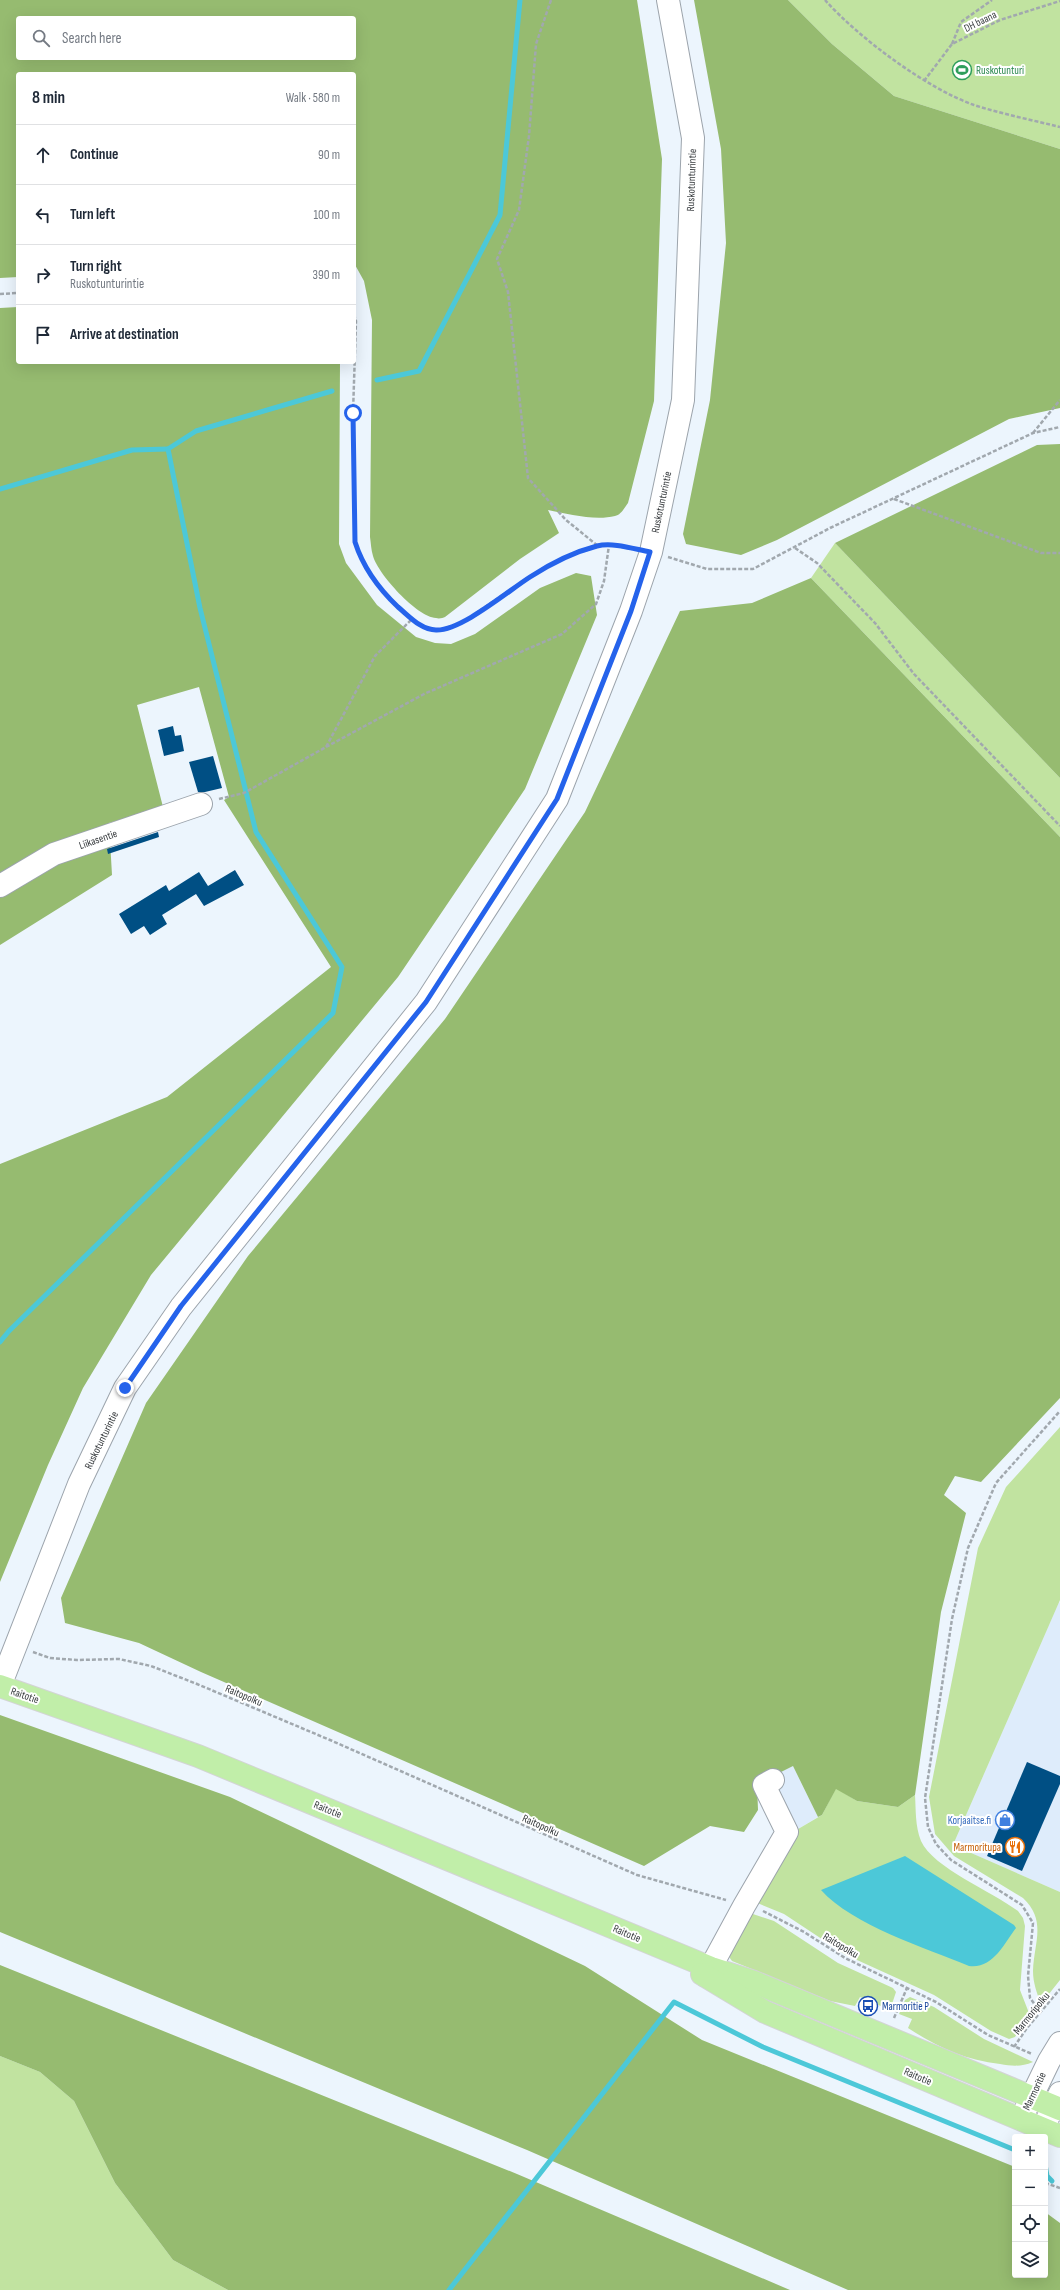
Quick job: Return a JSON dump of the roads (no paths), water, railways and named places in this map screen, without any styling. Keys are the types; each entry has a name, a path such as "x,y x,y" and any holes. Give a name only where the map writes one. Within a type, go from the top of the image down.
{"main road":[{"name":"Raitotie","path":"0,1686 198,1756 652,1943 709,1972 765,2012 1052,2132"},
{"name":"Raitotie","path":"709,1972 754,1982 1031,2096 1058,2103"}],"street":[{"name":"Ruskotunturintie","path":"0,1686 14,1646 80,1484 125,1388 181,1306 426,1002 557,799 631,611 650,552 682,400 693,138 668,0"},
{"name":"Liikasentie","path":"0,886 54,854 201,804"},
{"path":"709,1972 744,1906 787,1832 764,1784 774,1780"},
{"name":"Marmoritie","path":"1021,2119 1054,2052"},
{"path":"1052,2132 1058,2103"}],"water":[{"path":"905,1856 1014,1925 1016,1928 1002,1948 991,1960 985,1964 969,1966 911,1943 870,1925 851,1914 834,1903 821,1890"}],"waterway":[{"path":"377,380 419,371 500,215 520,0"},
{"path":"0,1342 9,1331 333,1013 342,967 256,832 200,608 168,449 196,431 332,391"},
{"path":"0,489 132,450 168,449"},
{"path":"449,2290 674,2002 763,2047 1012,2149"},
{"path":"1046,2170 1047,2176 1052,2181"}],"place":[{"name":"Ruskotunturi","path":"962,70"},
{"name":"Korjaaitse.fi","path":"1005,1820"},
{"name":"Marmoritupa","path":"1015,1847"},
{"name":"Marmoritie P","path":"868,2006"}]}
